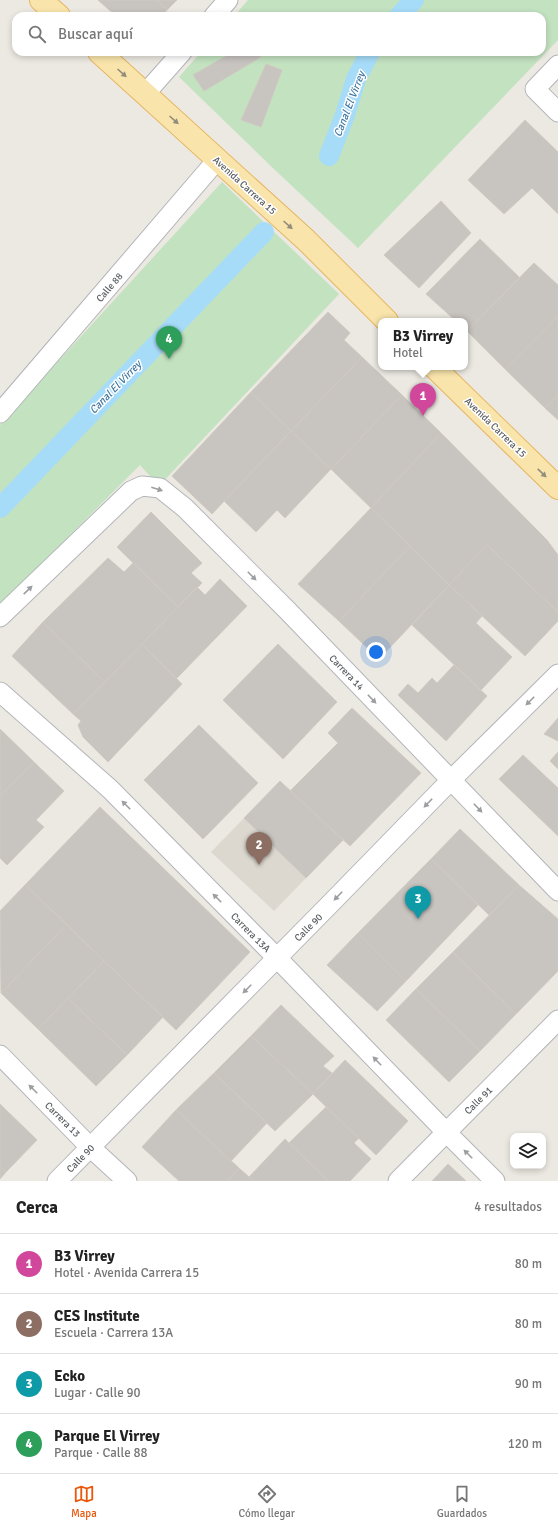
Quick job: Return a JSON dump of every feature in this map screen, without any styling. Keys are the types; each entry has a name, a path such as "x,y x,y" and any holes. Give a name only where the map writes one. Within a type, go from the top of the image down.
{"main road":[{"path":"42,0 55,12"},
{"name":"Avenida Carrera 15","path":"103,56 306,240 384,318"},
{"name":"Avenida Carrera 15","path":"437,370 558,488"}],"street":[{"path":"218,12 228,0"},
{"path":"145,94 178,56"},
{"path":"558,65 535,89 558,112"},
{"name":"Calle 88","path":"0,413 217,160"},
{"name":"Carrera 14","path":"0,617 131,490 142,486 160,488 185,508 298,622 558,891"},
{"name":"Calle 90","path":"57,1181 451,780 558,674"},
{"name":"Carrera 13A","path":"0,692 110,789 446,1132 496,1181"},
{"name":"Calle 91","path":"398,1181 558,1020"},
{"name":"Carrera 13","path":"0,1055 90,1146 127,1181"}],"shaded area":[{"path":"244,818 306,878 274,911 211,852"}],"green space":[{"path":"248,0 558,0 558,40 546,52 546,12 238,12"},
{"path":"197,56 543,56 358,248 179,77"},
{"path":"222,182 339,294 159,486 140,465 0,605 0,425"}],"building":[{"path":"98,0 157,0 167,10 165,12 112,12"},
{"path":"157,0 177,0 167,10"},
{"path":"226,56 261,57 204,91 193,75"},
{"path":"266,64 282,70 261,127 241,120"},
{"path":"525,120 558,152 558,214 532,188 504,214 468,180"},
{"path":"441,201 471,233 419,288 384,255"},
{"path":"480,239 520,278 468,330 468,318 453,318 426,294"},
{"path":"534,263 558,285 558,316 505,369 468,332 468,330"},
{"path":"328,312 350,333 344,340 362,357 291,431 251,392"},
{"path":"558,316 558,395 545,408 505,369"},
{"path":"362,357 402,395 331,469 291,431"},
{"path":"251,392 291,431 212,514 172,476"},
{"path":"402,395 441,433 371,508 331,469"},
{"path":"558,395 558,420 545,408"},
{"path":"291,431 331,469 285,518 277,510 256,532 224,501"},
{"path":"441,433 547,540 558,555 558,612 487,545 449,585 371,508"},
{"path":"371,508 410,546 339,621 298,584"},
{"path":"151,512 202,563 191,573 202,583 178,607 117,547"},
{"path":"487,545 558,612 558,621 525,656 449,585"},
{"path":"410,546 449,585 379,659 339,621"},
{"path":"108,558 124,572 133,563 178,607 105,682 43,622"},
{"path":"220,579 247,606 176,679 142,644 197,587 205,595"},
{"path":"449,585 482,616 476,623 512,657 481,690 412,625"},
{"path":"43,622 105,682 73,714 12,656"},
{"path":"142,644 182,684 108,762 83,737 78,725 81,721 73,714"},
{"path":"278,644 337,702 283,759 223,700"},
{"path":"454,665 487,696 446,741 398,695 408,684 418,693 432,678 437,683"},
{"path":"352,708 421,773 350,846 290,791 338,743 328,733"},
{"path":"558,718 558,741 544,734"},
{"path":"199,725 258,783 203,839 144,780"},
{"path":"0,729 34,762 0,796"},
{"path":"558,752 558,769 550,761"},
{"path":"523,755 558,788 558,836 499,779"},
{"path":"34,762 64,791 36,820 44,827 7,865 0,858 0,796"},
{"path":"280,781 343,840 306,878 244,818"},
{"path":"100,807 250,952 176,1030 25,885"},
{"path":"460,829 519,885 489,915 431,859"},
{"path":"431,859 478,905 406,981 358,933"},
{"path":"25,885 67,924 1,993 0,911"},
{"path":"519,885 558,919 558,971 516,1014 453,952"},
{"path":"67,924 104,961 38,1029 1,993"},
{"path":"358,933 406,981 377,1011 327,965"},
{"path":"453,952 516,1014 480,1051 416,989"},
{"path":"104,961 163,1017 127,1055 68,998"},
{"path":"416,989 480,1051 449,1082 386,1020"},
{"path":"68,998 127,1055 96,1086 38,1029"},
{"path":"281,1005 334,1056 323,1066 332,1073 313,1094 251,1036"},
{"path":"251,1036 313,1094 275,1131 214,1073"},
{"path":"345,1060 408,1121 376,1155 313,1094"},
{"path":"214,1073 267,1123 231,1161 176,1110"},
{"path":"0,1104 37,1140 6,1172 0,1166"},
{"path":"326,1107 359,1138 354,1143 371,1159 350,1181 328,1181 289,1143"},
{"path":"176,1110 239,1168 227,1181 179,1181 142,1147"},
{"path":"285,1139 328,1181 253,1181 249,1177"},
{"path":"448,1164 466,1181 432,1181"},
{"path":"0,1166 6,1172 0,1179"},
{"path":"239,1168 249,1177 253,1181 227,1181"}],"waterway":[{"name":"Canal El Virrey","path":"403,12 414,0"},
{"name":"Canal El Virrey","path":"329,156 345,115 356,79 368,56"},
{"name":"Canal El Virrey","path":"0,508 264,232"}],"place":[{"name":"Parque El Virrey","path":"169,359"},
{"name":"B3 Virrey","path":"423,416"},
{"name":"CES Institute","path":"259,865"},
{"name":"Ecko","path":"418,919"}]}
